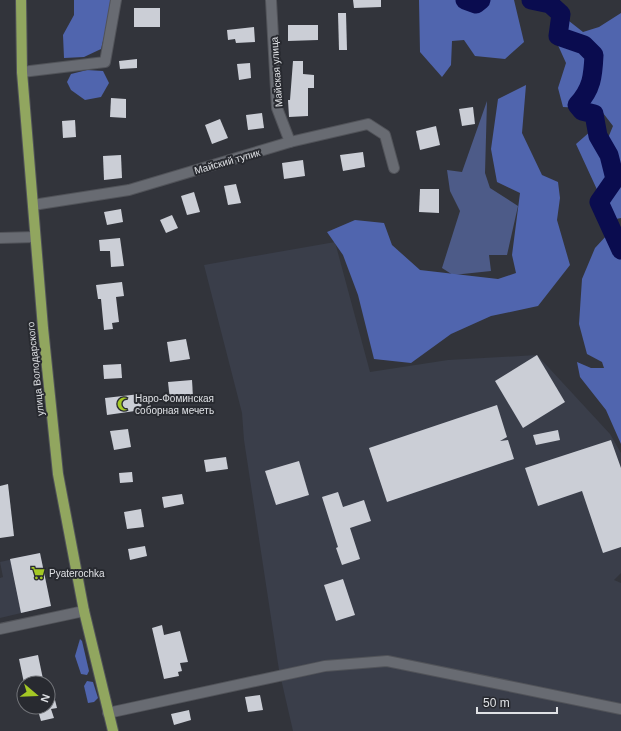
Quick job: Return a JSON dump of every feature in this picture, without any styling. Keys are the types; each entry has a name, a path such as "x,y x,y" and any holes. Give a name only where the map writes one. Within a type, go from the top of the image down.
{"main road":[{"name":"улица Володарского","path":"21,0 22,72 35,237 58,474 84,611 113,731"}],"street":[{"path":"22,72 105,62 116,0"},
{"name":"Майская улица","path":"271,0 277,108 290,142"},
{"name":"Майский тупик","path":"33,204 129,190 290,142 368,124 384,135 394,168"},
{"path":"0,238 35,237"},
{"path":"0,628 84,611"},
{"path":"108,713 325,666 387,661 621,709"}],"shaded area":[{"path":"74,0 110,0 111,9 101,49 84,57 64,58 63,35 74,15"},
{"path":"419,0 514,0 524,42 505,59 475,56 464,40 452,41 451,65 442,77 420,52"},
{"path":"621,13 621,218 611,220 576,144 592,130 608,138 613,126 600,109 563,107 558,88 566,63 552,32 555,23 569,21 583,32 599,27"},
{"path":"87,70 103,71 109,83 101,97 85,100 71,90 67,82 71,74"},
{"path":"526,85 522,133 542,175 558,182 560,198 557,220 570,265 538,306 491,316 451,334 411,363 374,359 358,295 343,255 327,232 355,220 384,223 392,245 420,270 498,279 516,273 512,255 520,193 497,182 491,149 498,99"},
{"path":"487,101 485,173 490,188 518,206 507,255 489,255 491,271 453,275 442,268 460,211 450,191 447,170 462,172"},
{"path":"607,235 621,239 621,444 606,410 580,377 577,362 591,368 604,368 602,362 587,354 579,324 582,279 595,248"},
{"path":"335,242 370,372 448,360 537,355 610,434 621,453 621,573 614,580 621,583 621,731 293,731 279,670 244,440 242,413 204,265"},
{"path":"40,553 51,606 0,618 0,578 3,577 0,562"},
{"path":"80,639 82,641 89,671 87,675 81,674 75,656"},
{"path":"87,681 93,682 98,698 94,702 88,703 84,686"}],"building":[{"path":"353,0 381,0 381,7 354,8"},
{"path":"134,8 160,8 160,27 134,27"},
{"path":"338,13 346,13 347,50 339,50"},
{"path":"288,25 318,25 318,40 288,41"},
{"path":"254,27 255,42 236,43 235,39 228,40 227,30"},
{"path":"137,59 137,68 120,69 119,61"},
{"path":"293,61 303,61 303,74 314,75 314,88 308,88 308,116 289,117 288,100 290,100"},
{"path":"250,63 251,78 239,80 237,64"},
{"path":"111,98 126,99 126,118 110,117"},
{"path":"473,107 475,124 462,126 459,109"},
{"path":"262,113 264,128 248,130 246,115"},
{"path":"220,119 228,138 212,144 205,125"},
{"path":"75,120 76,137 63,138 62,121"},
{"path":"436,126 440,145 420,150 416,131"},
{"path":"363,152 365,167 343,171 340,155"},
{"path":"121,155 122,178 104,180 103,156"},
{"path":"303,160 305,176 284,179 282,163"},
{"path":"236,184 241,203 228,205 224,186"},
{"path":"420,189 439,189 439,213 419,212"},
{"path":"194,192 200,212 187,215 181,196"},
{"path":"121,209 123,222 107,225 104,212"},
{"path":"172,215 178,228 166,233 160,220"},
{"path":"120,238 124,266 111,267 110,251 100,251 99,240"},
{"path":"122,282 124,296 116,297 119,322 112,323 113,329 104,330 101,299 98,299 96,285"},
{"path":"186,339 190,359 170,362 167,342"},
{"path":"537,355 565,402 523,428 495,381"},
{"path":"121,364 122,378 104,379 103,365"},
{"path":"192,380 193,397 170,400 168,382"},
{"name":"Наро-Фоминская соборная мечеть","path":"140,394 142,410 107,415 105,398"},
{"path":"497,405 507,437 500,441 508,440 514,459 387,502 369,448"},
{"path":"128,429 131,447 114,450 110,431"},
{"path":"558,430 560,440 536,445 533,435"},
{"path":"611,440 621,468 621,547 603,553 582,491 538,506 525,468"},
{"path":"226,457 228,469 206,472 204,460"},
{"path":"299,461 309,495 276,505 265,471"},
{"path":"132,472 133,482 120,483 119,473"},
{"path":"8,484 14,536 0,538 0,486"},
{"path":"338,492 343,507 364,500 371,521 350,528 360,559 342,565 336,548 338,547 322,497"},
{"path":"182,494 184,504 164,508 162,497"},
{"path":"141,509 144,527 127,529 124,512"},
{"path":"145,546 147,556 130,560 128,549"},
{"path":"40,553 51,606 21,613 10,559"},
{"path":"343,579 355,615 336,621 324,585"},
{"path":"162,625 164,635 180,631 188,662 180,663 182,671 178,672 179,676 164,679 152,628"},
{"path":"38,655 42,675 22,675 19,659"},
{"path":"260,695 263,710 248,712 245,697"},
{"path":"189,710 191,720 174,725 171,714"},
{"path":"39,715 53,715 54,718 41,721"}],"waterway":[{"path":"465,0 476,4 481,0"},
{"path":"531,0 550,4 561,14 558,36 584,45 594,55 589,88 577,105 582,111 594,114 598,136 609,155 615,179 599,202 621,250"}],"place":[{"name":"Наро-Фоминская соборная мечеть","path":"124,404"},
{"name":"Pyaterochka","path":"38,573"}]}
